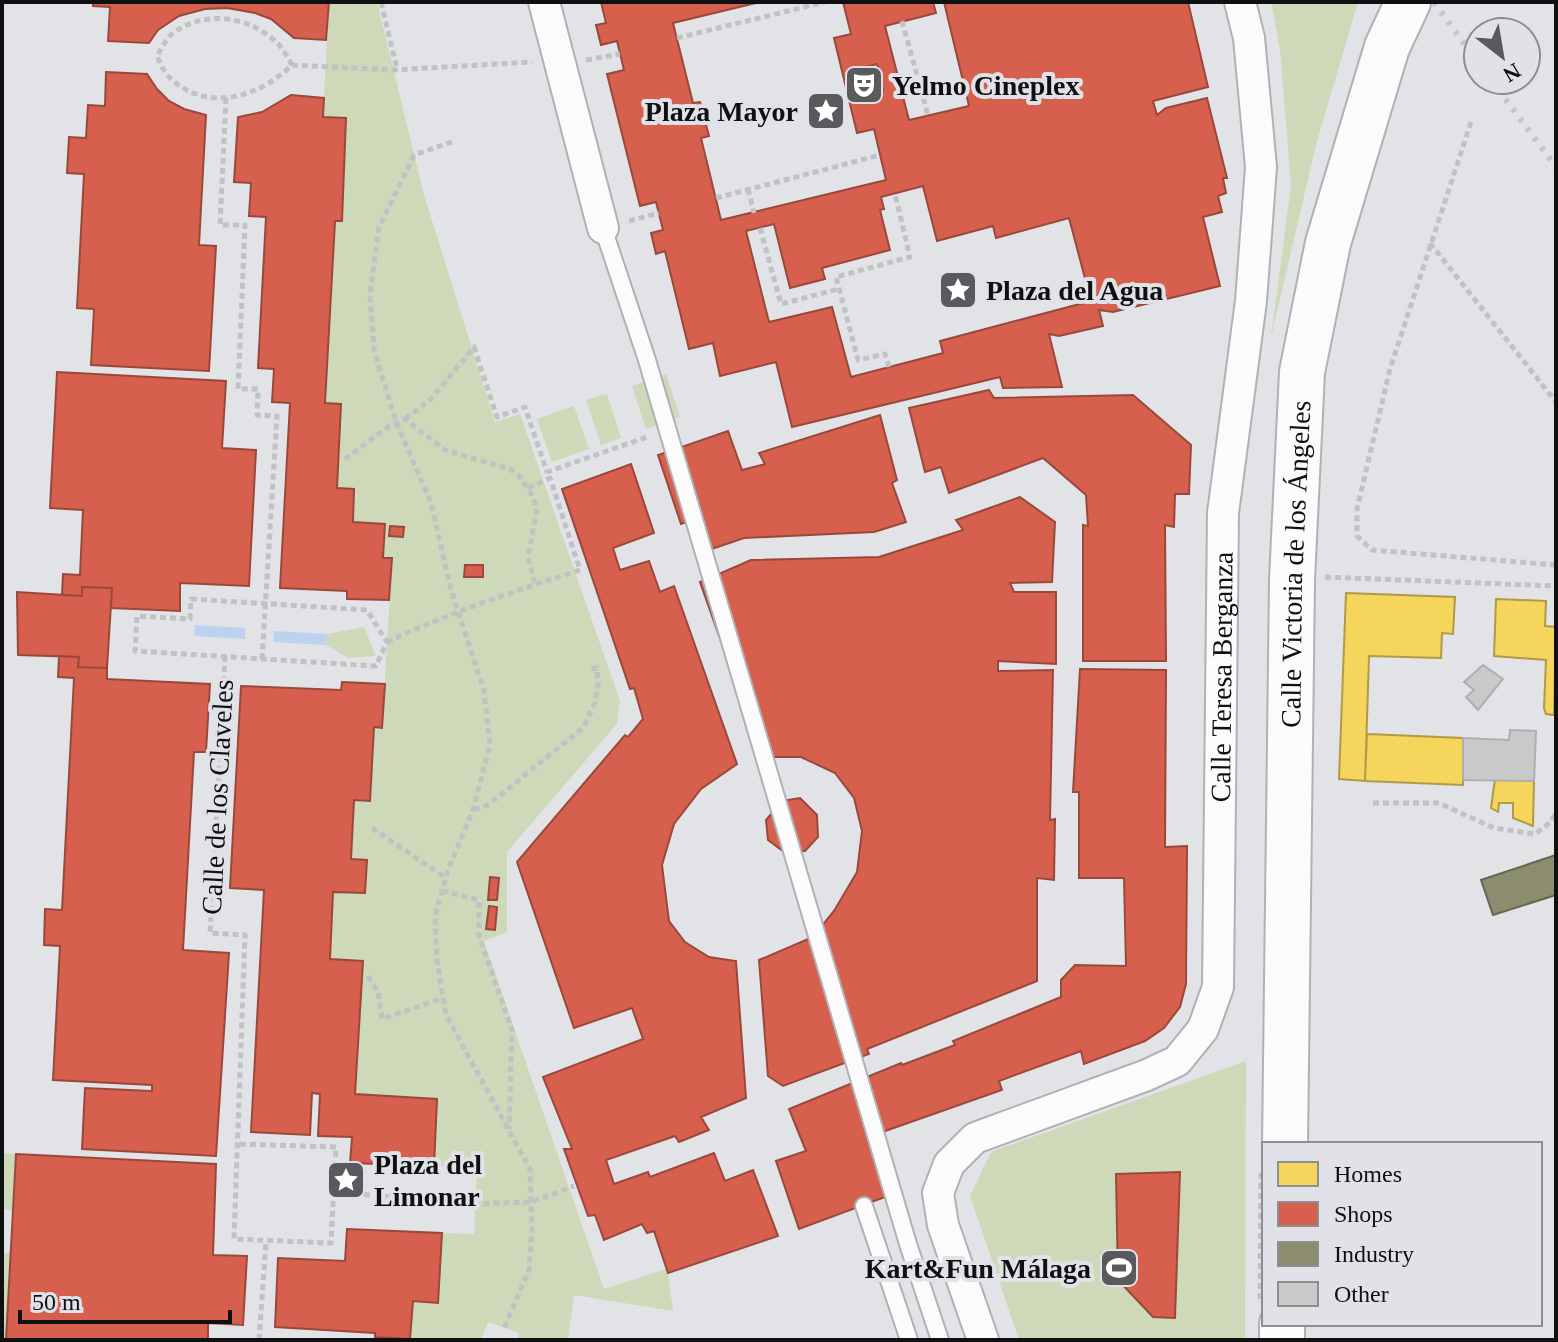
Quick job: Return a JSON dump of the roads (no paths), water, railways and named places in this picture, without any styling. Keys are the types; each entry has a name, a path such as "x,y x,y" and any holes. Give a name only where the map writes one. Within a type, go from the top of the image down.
{"main road":[{"name":"Calle Victoria de los Ángeles","path":"1285,1142 1292,580 1302,372 1328,243 1387,47 1408,2"}],"street":[{"path":"544,2 603,228"},
{"name":"Calle Teresa Berganza","path":"983,1340 943,1225 938,1193 949,1164 975,1138 1177,1061 1203,1029 1218,987 1223,513 1251,301 1261,167 1249,38 1240,2"}],"lane":[{"path":"603,228 647,360 903,1229 940,1340"},
{"path":"864,1206 909,1340"}],"water":[{"path":"195,625 245,628 245,639 194,636"},
{"path":"274,631 327,634 326,645 273,642"}],"railway":[{"path":"1434,2 1462,41"},
{"path":"1503,96 1556,167"}],"place":[{"name":"Yelmo Cineplex","path":"864,85"},
{"name":"Plaza Mayor","path":"826,111"},
{"name":"Plaza del Agua","path":"958,290"},
{"name":"Plaza del Limonar","path":"346,1180"},
{"name":"Kart&Fun Málaga","path":"1119,1268"}]}
